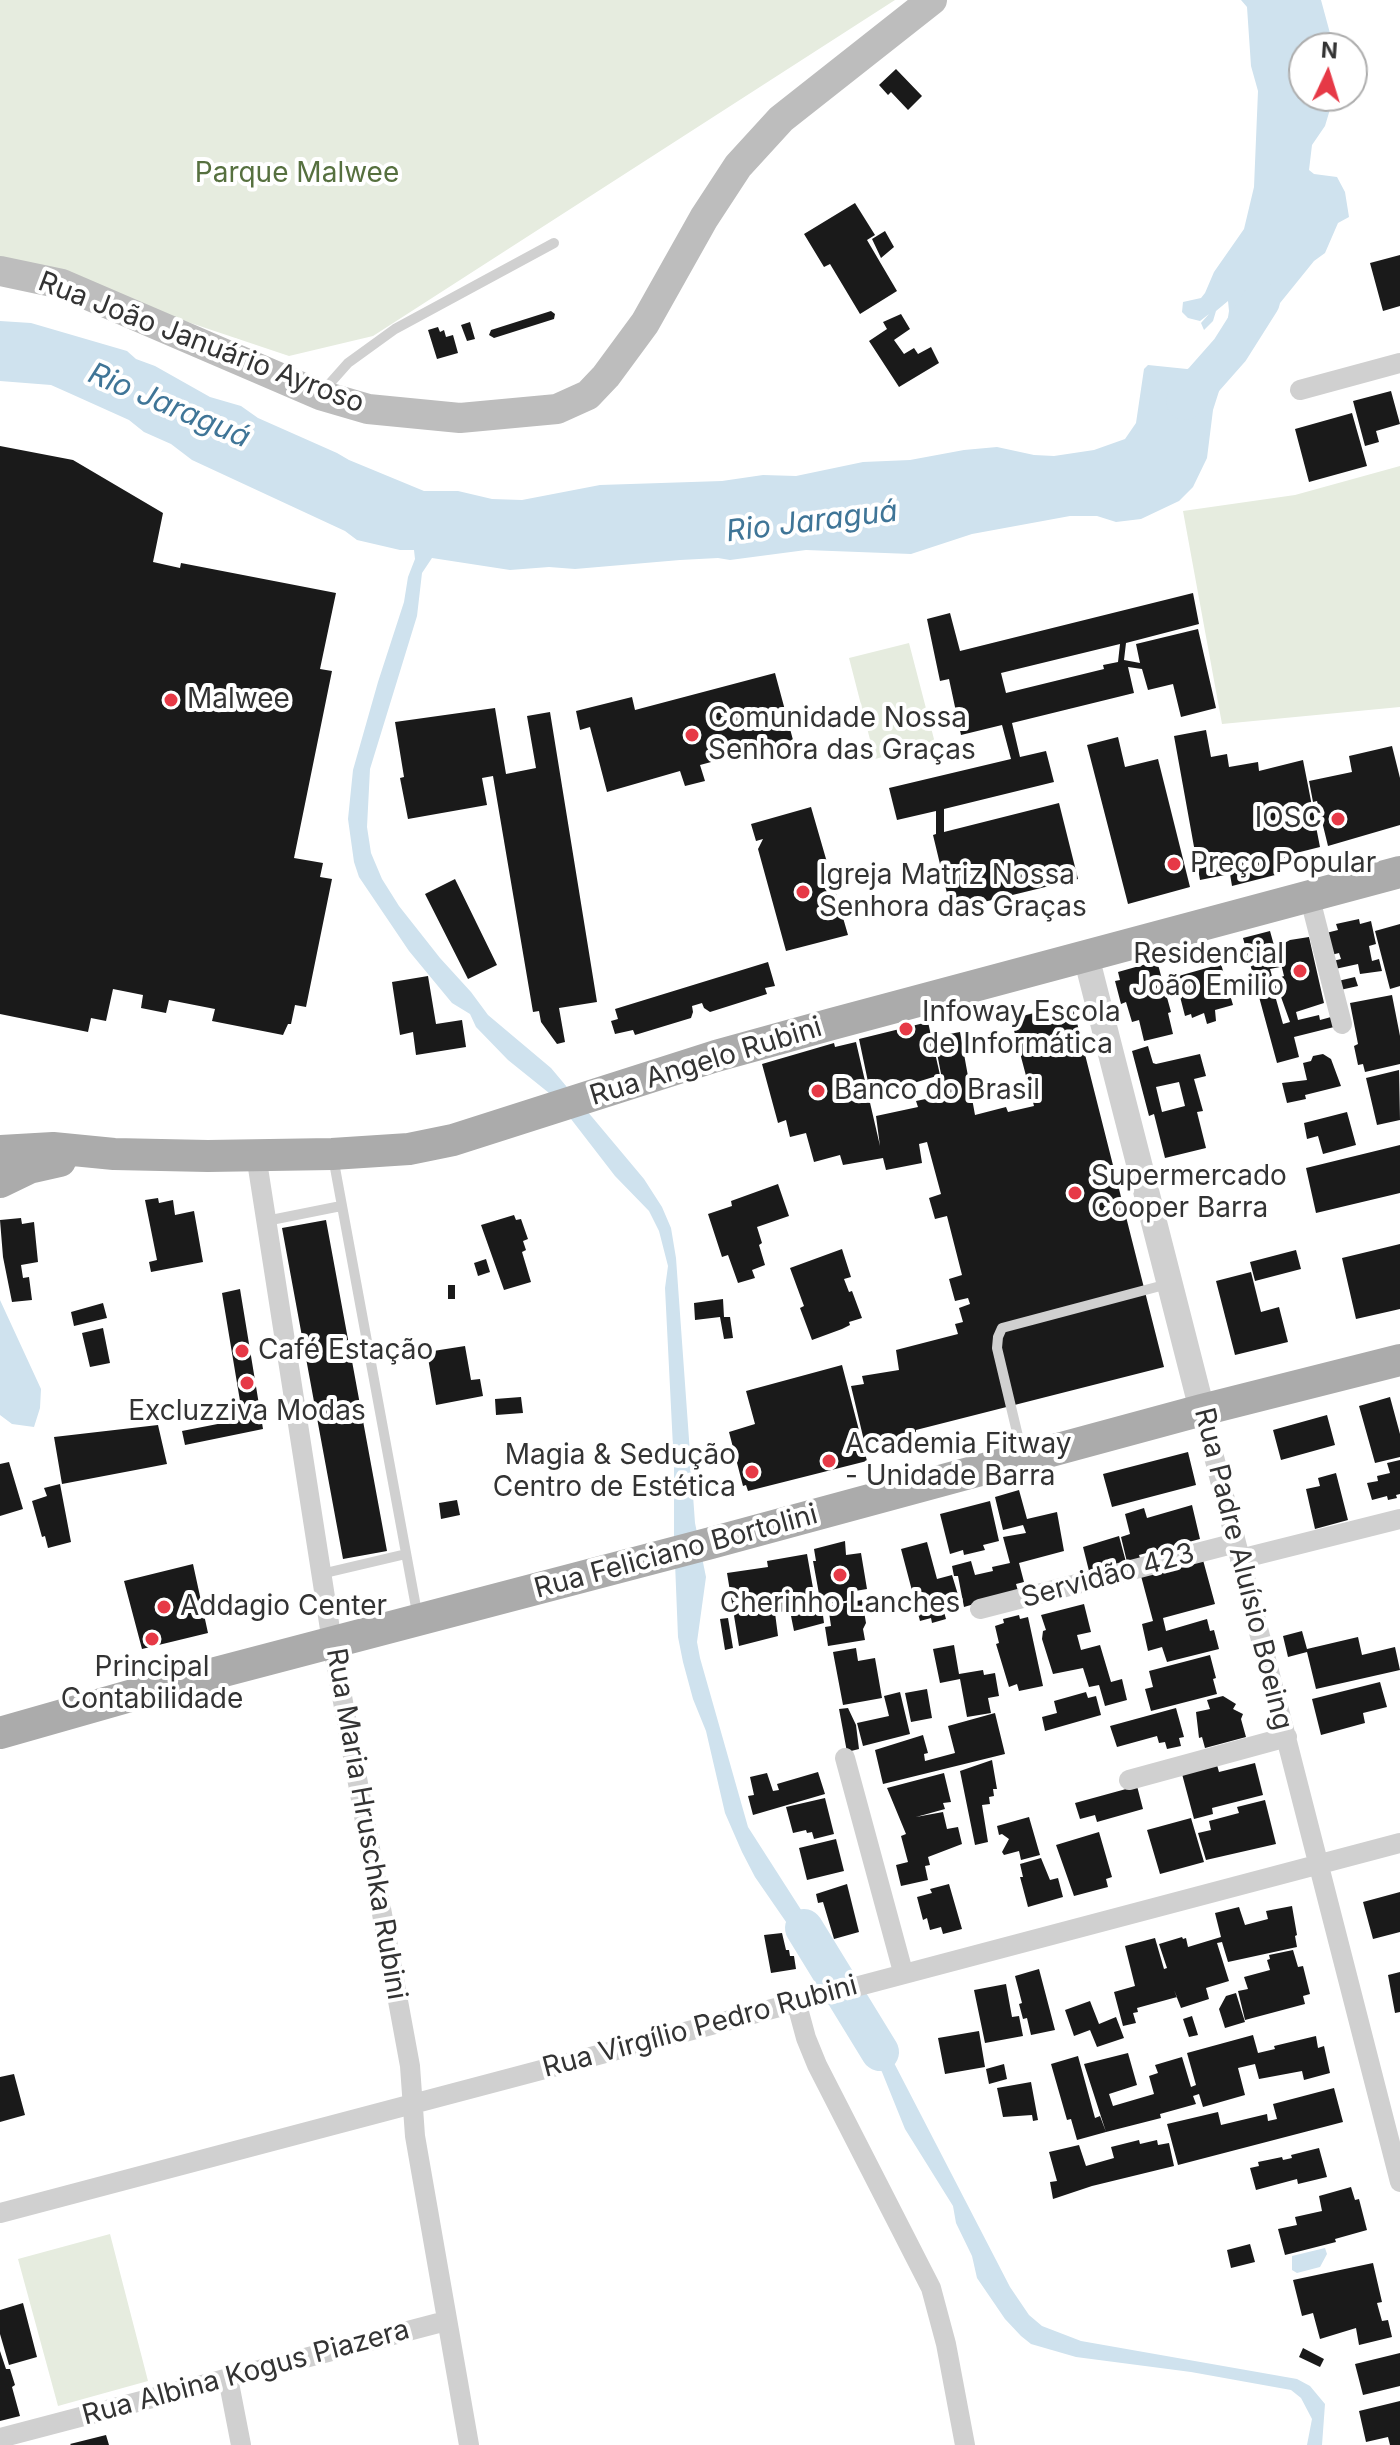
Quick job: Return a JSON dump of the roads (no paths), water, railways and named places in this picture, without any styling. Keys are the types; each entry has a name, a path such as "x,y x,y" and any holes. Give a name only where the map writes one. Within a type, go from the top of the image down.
{"main road":[{"name":"Rua João Januário Ayroso","path":"0,271 62,284 320,395 368,409 460,418 557,409 588,395 606,376 645,323 704,218 738,166 781,119 932,0"},
{"name":"Rua Angelo Rubini","path":"0,1151 53,1148 94,1153 256,1155 409,1149 453,1140 731,1052 1400,872"},
{"path":"0,1182 29,1168 94,1153"},
{"name":"Rua Feliciano Bortolini","path":"0,1733 1202,1410 1400,1360"}],"street":[{"path":"1300,390 1400,363"},
{"path":"1309,895 1342,1024"},
{"name":"Rua Padre Aluísio Boeing","path":"1086,956 1400,2182"},
{"name":"Rua Maria Hruschka Rubini","path":"256,1155 332,1642 410,2066 415,2136 469,2445"},
{"name":"Servidão 423","path":"980,1609 1238,1551 1400,1519"},
{"path":"1129,1780 1287,1737"},
{"path":"845,1758 903,1972"},
{"name":"Rua Virgílio Pedro Rubini","path":"0,2213 1400,1843"},
{"path":"796,2001 806,2038 822,2075 931,2288 943,2329 965,2445"},
{"name":"Rua Albina Kogus Piazera","path":"0,2438 446,2321"},
{"path":"228,2378 241,2445"}],"lane":[{"path":"320,395 348,363 395,329 554,243"},
{"path":"332,1154 418,1620"},
{"path":"266,1221 341,1206"},
{"path":"1023,1459 997,1348 1002,1328 1170,1283"},
{"path":"321,1574 406,1554"}],"water":[{"path":"1241,0 1321,0 1330,32 1288,32 1288,112 1329,112 1325,126 1312,145 1309,170 1314,174 1337,177 1345,192 1349,217 1338,223 1325,253 1314,261 1276,308 1248,353 1220,388 1213,410 1207,458 1193,487 1179,501 1141,519 1116,522 1097,516 1070,516 972,534 911,554 806,550 730,560 718,558 575,569 510,570 432,558 422,573 417,616 370,769 367,827 371,853 382,879 399,906 488,1015 551,1068 644,1179 671,1228 676,1258 695,1523 706,1577 697,1642 700,1658 748,1827 814,1930 843,1968 822,1974 755,1877 742,1852 725,1813 706,1731 683,1662 678,1637 674,1538 674,1467 665,1288 668,1266 659,1231 649,1211 615,1176 554,1097 508,1060 476,1027 470,1014 452,1003 409,951 359,877 354,862 348,819 353,770 404,602 415,559 414,550 400,550 357,540 345,531 192,460 129,420 51,385 0,381 0,321 31,323 127,351 136,359 155,366 210,397 241,406 258,418 424,491 458,491 492,499 522,500 600,485 722,481 763,475 796,476 863,462 910,460 997,447 1054,456 1094,450 1125,439 1136,423 1144,369 1148,365 1187,369 1212,365 1223,361 1226,353 1232,350 1233,345 1227,346 1224,342 1228,301 1216,311 1213,321 1204,330 1201,323 1209,314 1200,321 1188,318 1182,312 1183,302 1201,298 1205,293 1214,272 1244,229 1254,187 1258,91 1251,66 1247,7"},
{"path":"0,1300 41,1389 40,1408 34,1427 12,1424 0,1415"},
{"path":"862,2008 891,2057 1010,2287 1029,2315 1042,2326 1081,2341 1297,2379 1310,2386 1325,2404 1322,2445 1307,2445 1312,2419 1301,2398 1291,2390 1191,2372 1076,2357 1031,2344 1021,2336 1005,2319 977,2278 972,2256 956,2223 953,2206 905,2129 882,2072 849,2011"},
{"path":"1325,2248 1327,2254 1320,2267 1297,2273 1292,2270 1292,2256"}],"waterway":[{"name":"Rio Jaraguá","path":"1185,401 1230,350 1261,301"},
{"path":"804,1928 880,2052"}],"place":[{"name":"Malwee","path":"171,700"},
{"name":"Comunidade Nossa Senhora das Graças","path":"692,735"},
{"name":"IOSC","path":"1338,819"},
{"name":"Preço Popular","path":"1174,864"},
{"name":"Igreja Matriz Nossa Senhora das Graças","path":"803,892"},
{"name":"Residencial João Emilio","path":"1300,971"},
{"name":"Infoway Escola de Informática","path":"906,1029"},
{"name":"Banco do Brasil","path":"818,1091"},
{"name":"Supermercado Cooper Barra","path":"1075,1193"},
{"name":"Café Estação","path":"242,1351"},
{"name":"Excluzziva Modas","path":"247,1383"},
{"name":"Academia Fitway - Unidade Barra","path":"829,1461"},
{"name":"Magia & Sedução Centro de Estética","path":"752,1472"},
{"name":"Cherinho Lanches","path":"840,1575"},
{"name":"Addagio Center","path":"164,1607"},
{"name":"Principal Contabilidade","path":"152,1639"}],"park label":[{"name":"Parque Malwee","path":"297,174"}]}
